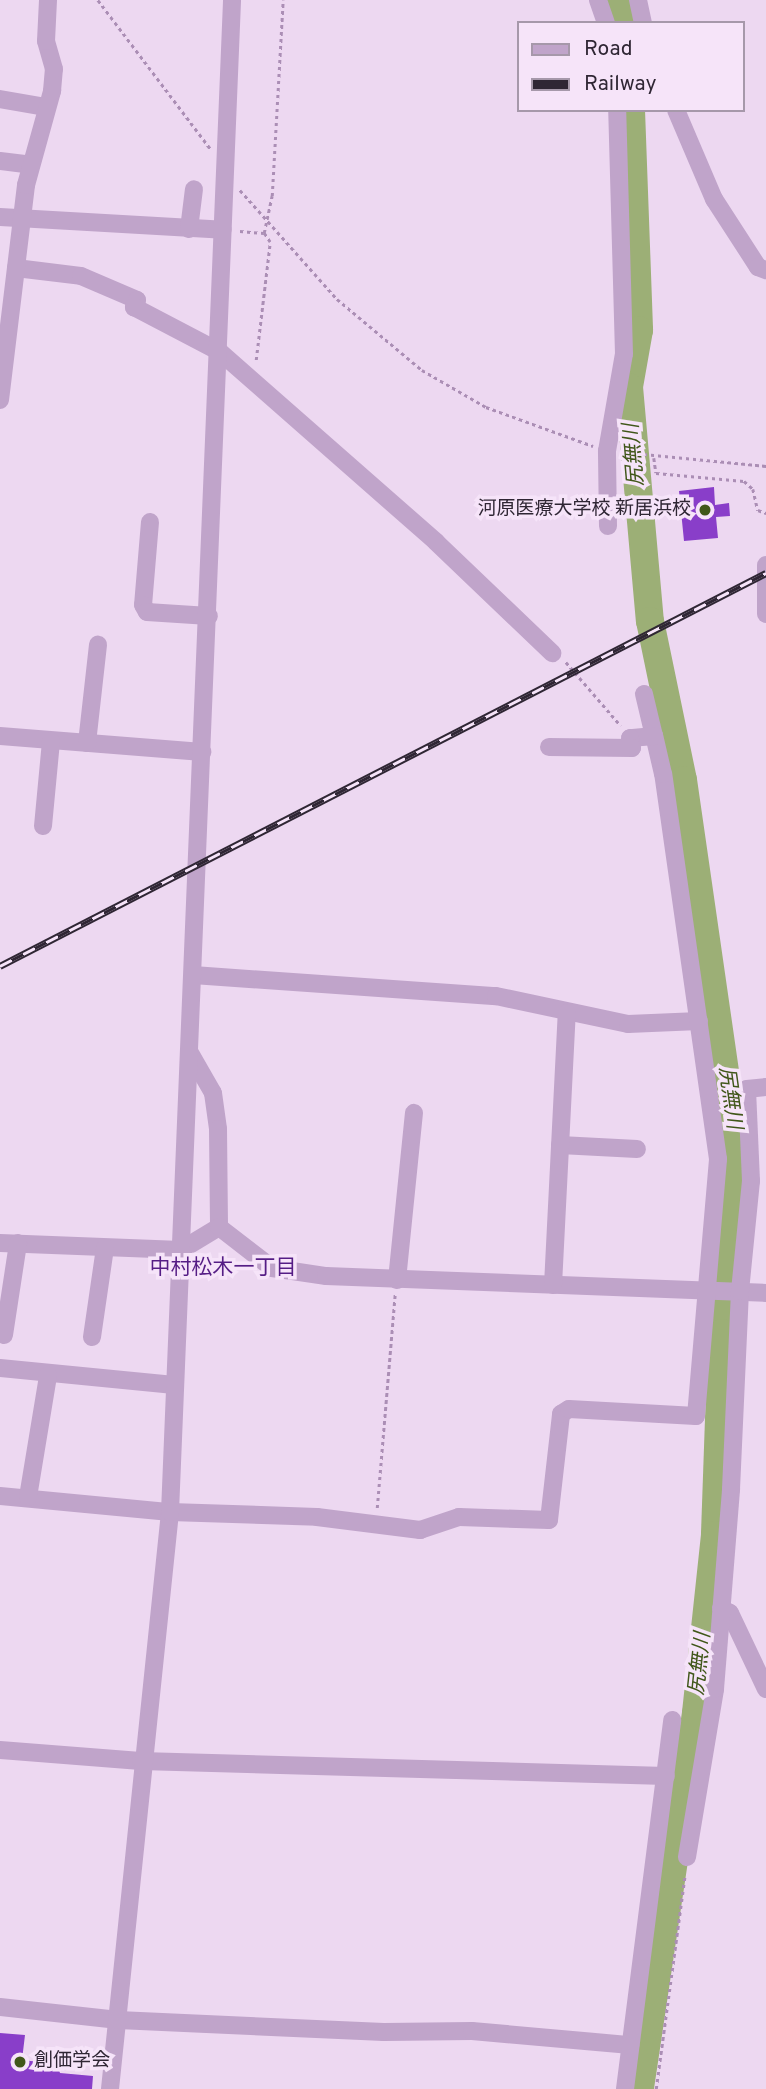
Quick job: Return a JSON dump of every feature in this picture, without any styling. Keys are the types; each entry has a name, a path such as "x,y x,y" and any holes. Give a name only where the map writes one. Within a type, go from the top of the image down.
{"street":[{"path":"0,400 5,307 11,264 54,69 46,41 48,0"},
{"path":"110,2089 141,1761 170,1512 220,352 232,0"},
{"path":"598,0 605,21"},
{"path":"638,0 643,21"},
{"path":"0,99 46,107"},
{"path":"608,526 611,451 624,354 617,112"},
{"path":"678,112 714,200 758,267 766,270"},
{"path":"0,161 31,165"},
{"path":"190,229 194,189"},
{"path":"0,217 21,222 223,230"},
{"path":"11,264 92,281 137,300 134,307 220,352 253,379 552,653"},
{"path":"149,522 143,605 147,612 209,616"},
{"path":"766,565 766,614"},
{"path":"87,743 98,645"},
{"path":"0,1496 170,1512 317,1517 420,1530 459,1517 549,1520 561,1414 569,1409 696,1416 718,1159 654,736 644,694"},
{"path":"0,736 202,752"},
{"path":"549,747 632,748 630,738 654,736"},
{"path":"43,826 51,741"},
{"path":"193,975 496,996 628,1024 699,1021"},
{"path":"553,1285 567,1013"},
{"path":"190,1054 213,1093 218,1129 219,1227"},
{"path":"687,1857 715,1689 738,1291 753,1143 747,1089 766,1087"},
{"path":"397,1280 414,1113"},
{"path":"560,1145 637,1149"},
{"path":"4,1335 9,1243 181,1250 219,1227"},
{"path":"219,1227 272,1268 397,1280 709,1288 766,1293"},
{"path":"92,1337 105,1248"},
{"path":"0,1368 48,1376 174,1385"},
{"path":"29,1497 48,1376"},
{"path":"721,1608 730,1613 766,1689"},
{"path":"625,2089 672,1720"},
{"path":"0,1750 141,1761 666,1776"},
{"path":"0,2007 118,2020 370,2032 472,2031 631,2045"}],"path":[{"path":"98,0 226,172 267,221 337,299 422,370 486,407 611,451 654,458 766,466"},
{"path":"253,379 270,242 264,233 272,195 283,0"},
{"path":"223,230 264,233"},
{"path":"654,458 656,472 744,481 753,489 758,510 766,513"},
{"path":"552,653 574,666 630,738"},
{"path":"376,1526 397,1280"},
{"path":"656,2089 687,1857"}],"building":[{"name":"河原医療大学校 新居浜校","path":"714,487 715,505 729,503 730,516 716,517 718,538 684,541 679,491"},
{"name":"創価学会","path":"0,2033 25,2035 22,2060 57,2064 60,2073 93,2076 92,2089 0,2089"}],"waterway":[{"name":"尻無川","path":"619,0 622,21"},
{"name":"尻無川","path":"631,112 639,330 629,387 650,621 683,780 736,1147 722,1333 715,1535 696,1713 640,2089"}],"railway":[{"path":"0,966 766,573"}],"place":[{"name":"河原医療大学校 新居浜校","path":"705,510"},
{"name":"創価学会","path":"20,2062"}],"district":[{"name":"中村松木一丁目","path":"223,1269"}]}
